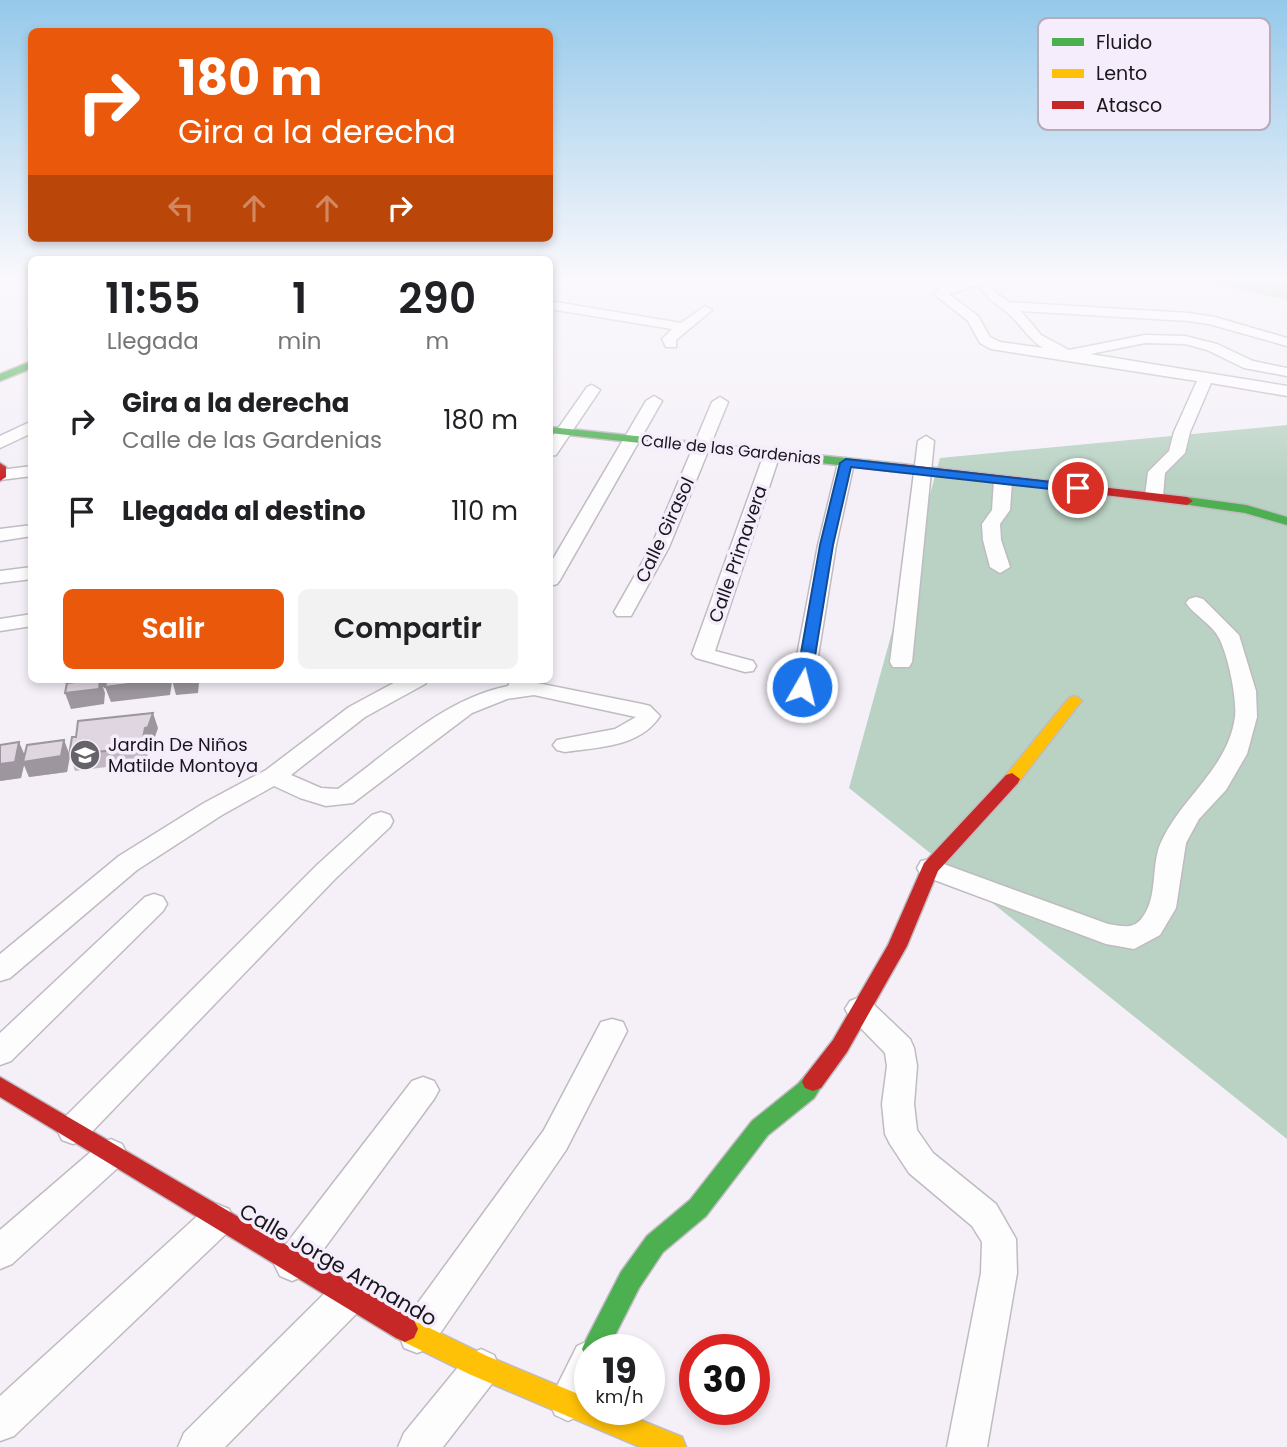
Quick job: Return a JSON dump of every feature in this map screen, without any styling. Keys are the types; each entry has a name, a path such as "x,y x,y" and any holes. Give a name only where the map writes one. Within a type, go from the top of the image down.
{"street":[{"path":"995,346 1287,391"},
{"path":"1051,346 1068,355 1114,346"},
{"path":"1210,346 1249,365 1287,372"},
{"path":"0,378 28,366"},
{"path":"0,388 28,376"},
{"path":"1154,496 1157,472 1177,453 1182,432 1206,377"},
{"path":"556,430 592,390"},
{"path":"553,575 654,401"},
{"name":"Calle Girasol","path":"624,612 647,575 720,402"},
{"path":"0,443 28,428"},
{"name":"Calle de las Gardenias","path":"556,430 1154,496 1246,509 1287,521"},
{"path":"901,662 911,610 921,472 926,441"},
{"name":"Calle Primavera","path":"745,666 703,654 772,454"},
{"path":"802,687 827,545 846,463"},
{"path":"0,474 28,471"},
{"path":"1000,568 992,540 991,524 1001,510 1003,481"},
{"path":"0,535 28,526"},
{"path":"0,578 28,574"},
{"path":"930,868 1106,934 1134,938 1150,928 1163,908 1173,843 1190,814 1223,774 1235,754 1246,717 1245,691 1229,635 1196,603"},
{"path":"0,625 28,621"},
{"path":"0,970 128,863 213,809 274,776 358,712 410,683"},
{"path":"512,683 642,711 649,716 644,725 626,735 565,745"},
{"path":"274,776 320,798 344,797 464,708 478,700 534,688"},
{"path":"603,1334 630,1280 655,1244 698,1208 760,1128 806,1091 839,1046 897,946 930,868 1002,791 1074,701"},
{"path":"73,1130 326,872 381,821"},
{"path":"0,1052 154,904"},
{"path":"860,1009 900,1048 902,1066 898,1104 901,1134 922,1163 984,1215 999,1239 999,1273 967,1447"},
{"path":"416,1335 555,1140 612,1031"},
{"path":"292,1264 424,1090"},
{"name":"Calle Jorge Armando","path":"5,1095 73,1130 217,1220 416,1335 481,1368 672,1447"},
{"path":"0,1252 111,1154"},
{"path":"0,1422 217,1220"},
{"path":"198,1447 347,1297"},
{"path":"418,1447 481,1368"},
{"path":"568,1402 574,1390"}],"green space":[{"path":"1287,425 1287,1139 849,788 940,458"}],"building":[{"path":"67,683 100,683 99,689 65,693"},
{"path":"106,683 136,683 105,687"},
{"path":"153,713 148,727 145,728 141,747 69,755 72,737 76,737 78,721"},
{"path":"64,740 61,756 23,762 27,745"},
{"path":"19,742 15,762 0,764 0,745"}],"traffic: fast":[{"path":"0,378 28,366"},
{"path":"553,430 901,468"},
{"path":"1187,501 1246,509 1287,521"},
{"path":"603,1334 630,1280 655,1244 698,1208 760,1128 806,1091 813,1082"}],"traffic: slow":[{"path":"1012,779 1074,701"},
{"path":"405,1329 478,1365 672,1447"}],"traffic: jam":[{"path":"0,467 0,477"},
{"path":"901,468 1187,501"},
{"path":"813,1082 840,1046 897,946 930,868 1012,779"},
{"path":"0,1086 405,1329"}],"place":[{"name":"Jardin De Niños Matilde Montoya","path":"85,755"}],"route":[{"path":"802,687 827,545 846,463 1078,488"}]}
